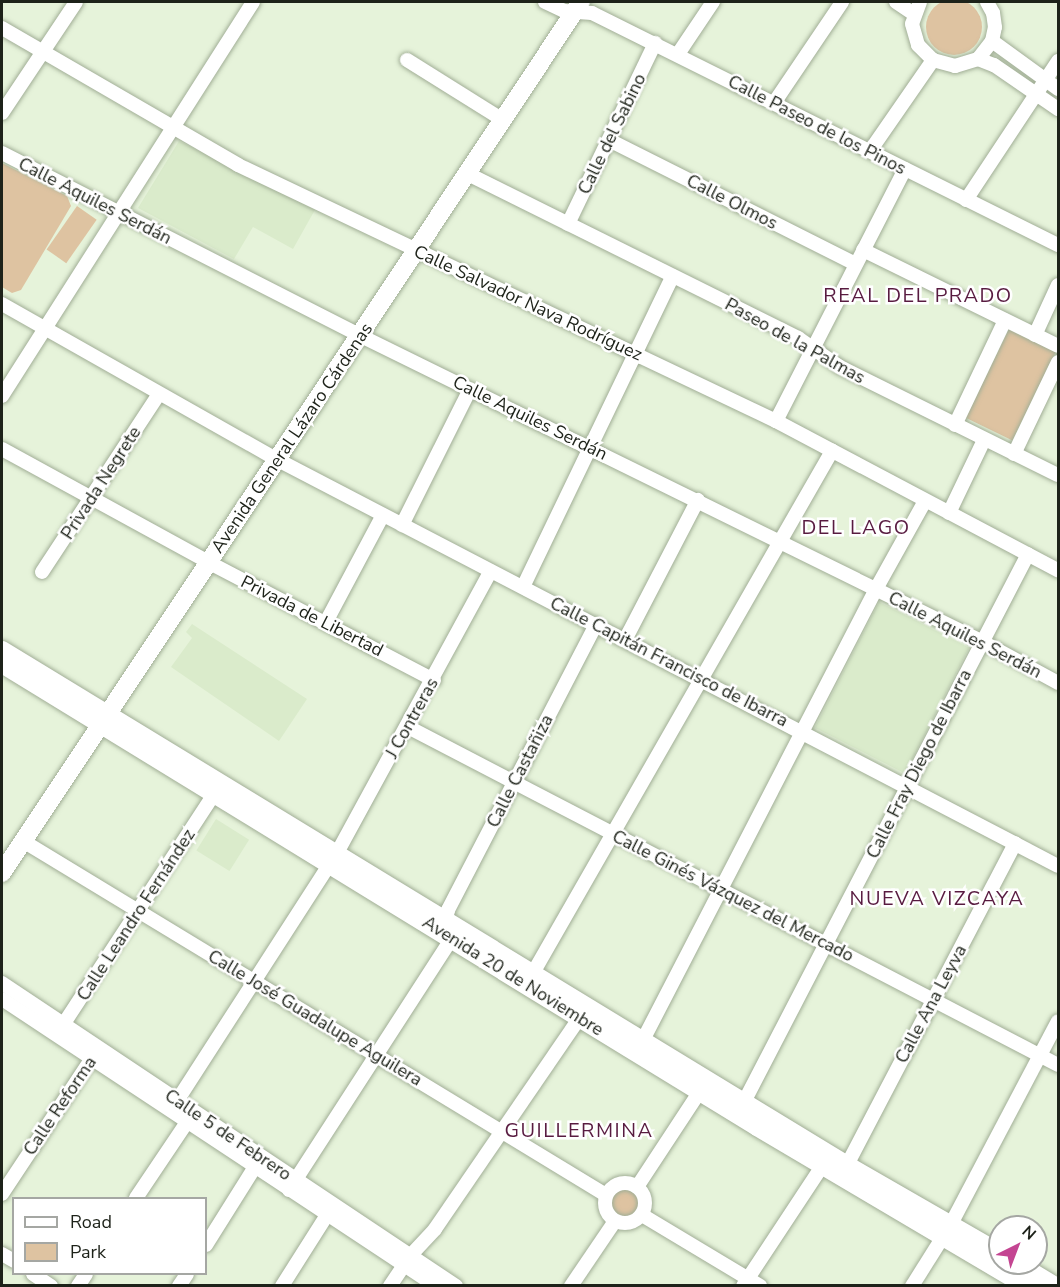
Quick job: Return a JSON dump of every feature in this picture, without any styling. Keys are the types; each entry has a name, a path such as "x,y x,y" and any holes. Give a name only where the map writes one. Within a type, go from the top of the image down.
{"main road":[{"name":"Avenida General Lázaro Cárdenas","path":"2,873 578,7"},
{"name":"Avenida 20 de Noviembre","path":"2,650 215,794 334,859"},
{"name":"Avenida 20 de Noviembre","path":"2,664 105,719 449,928 533,973 847,1165 948,1230 1026,1286"},
{"name":"Avenida 20 de Noviembre","path":"449,928 580,1017 822,1166 988,1248"},
{"path":"1037,1275 1055,1286"}],"street":[{"path":"2,114 76,2"},
{"path":"2,396 253,2"},
{"name":"Calle Paseo de los Pinos","path":"545,2 558,10 578,7 592,13 1059,245"},
{"path":"678,54 713,2"},
{"path":"774,103 842,2"},
{"path":"896,2 917,8 914,35 924,54 933,60 956,66 978,59 992,41 995,27 993,13 987,2"},
{"name":"Calle Salvador Nava Rodríguez","path":"2,28 247,170 776,421 1059,570"},
{"path":"992,41 1059,89"},
{"name":"Calle del Sabino","path":"568,224 655,43"},
{"path":"978,59 994,65 1059,109"},
{"path":"407,60 503,120"},
{"path":"870,151 933,60"},
{"path":"966,200 1059,61"},
{"name":"Calle Olmos","path":"609,140 856,264"},
{"name":"Calle Aquiles Serdán","path":"2,153 361,336 698,500 981,641 1059,683"},
{"path":"776,421 905,169"},
{"name":"Paseo de la Palmas","path":"468,174 798,338 840,367 1059,475"},
{"path":"863,250 1059,346"},
{"path":"524,587 673,276"},
{"path":"1035,335 1059,285"},
{"name":"Calle Capitán Francisco de Ibarra","path":"2,304 278,460 1059,866"},
{"path":"955,425 1005,320"},
{"path":"1014,454 1059,362"},
{"path":"402,525 470,389"},
{"name":"Privada Negrete","path":"42,572 159,394"},
{"path":"949,513 984,440"},
{"name":"Privada de Libertad","path":"2,448 208,562 434,680"},
{"path":"533,973 701,679 782,543 832,451"},
{"path":"625,640 698,500"},
{"path":"643,1040 876,589 925,501"},
{"path":"326,622 383,515"},
{"name":"Calle Fray Diego de Ibarra","path":"744,1102 909,788 981,641 1028,554"},
{"name":"J Contreras","path":"177,1101 334,859 434,680 491,571"},
{"name":"Calle Castañiza","path":"293,1185 446,950 449,928 448,910 596,624"},
{"name":"Calle Ginés Vázquez del Mercado","path":"408,727 1059,1065"},
{"name":"Calle Leandro Fernández","path":"60,1030 215,794"},
{"name":"Calle José Guadalupe Aguilera","path":"23,841 606,1195"},
{"name":"Calle Ana Leyva","path":"847,1165 1014,843"},
{"name":"Calle 5 de Febrero","path":"2,983 60,1030"},
{"name":"Calle 5 de Febrero","path":"2,999 60,1030 177,1101 293,1185 407,1260 436,1286"},
{"path":"390,1286 407,1260 435,1229 580,1017"},
{"path":"912,1286 948,1230 1059,1021"},
{"name":"Calle 5 de Febrero","path":"95,1053 187,1122 255,1167 293,1185 327,1215 456,1286"},
{"name":"Calle Reforma","path":"2,1194 95,1053"},
{"path":"638,1186 700,1091"},
{"path":"137,1197 187,1122"},
{"path":"745,1282 822,1166"},
{"path":"207,1243 255,1167"},
{"path":"620,1183 638,1186 645,1197 642,1215 627,1224 615,1221 606,1210 606,1195 620,1183"},
{"path":"282,1286 327,1215"},
{"path":"642,1215 745,1282 760,1286"},
{"path":"571,1286 615,1221"},
{"path":"34,1275 51,1286"},
{"path":"1055,1286 1059,1278"}],"shaded area":[{"path":"179,141 316,208 293,249 253,227 234,259 138,208"},
{"path":"879,602 969,648 905,773 815,728"},
{"path":"192,624 307,699 279,741 171,667 192,638 186,632"},
{"path":"216,819 249,840 229,871 196,850"}],"green space":[{"path":"948,-1 960,-1 970,3 978,11 982,27 978,43 970,51 960,55 948,55 938,51 930,43 926,33 926,21 930,11 938,3"},
{"path":"2,163 67,196 71,206 21,290 12,293 2,287"},
{"path":"77,206 97,220 66,263 47,249"},
{"path":"1010,327 1057,350 1012,441 966,418"},
{"path":"625,1189 635,1193 639,1203 635,1213 625,1217 615,1213 611,1203 615,1193"}],"district":[{"name":"REAL DEL PRADO","path":"918,295"},
{"name":"DEL LAGO","path":"856,527"},
{"name":"NUEVA VIZCAYA","path":"937,898"},
{"name":"GUILLERMINA","path":"579,1130"}]}
